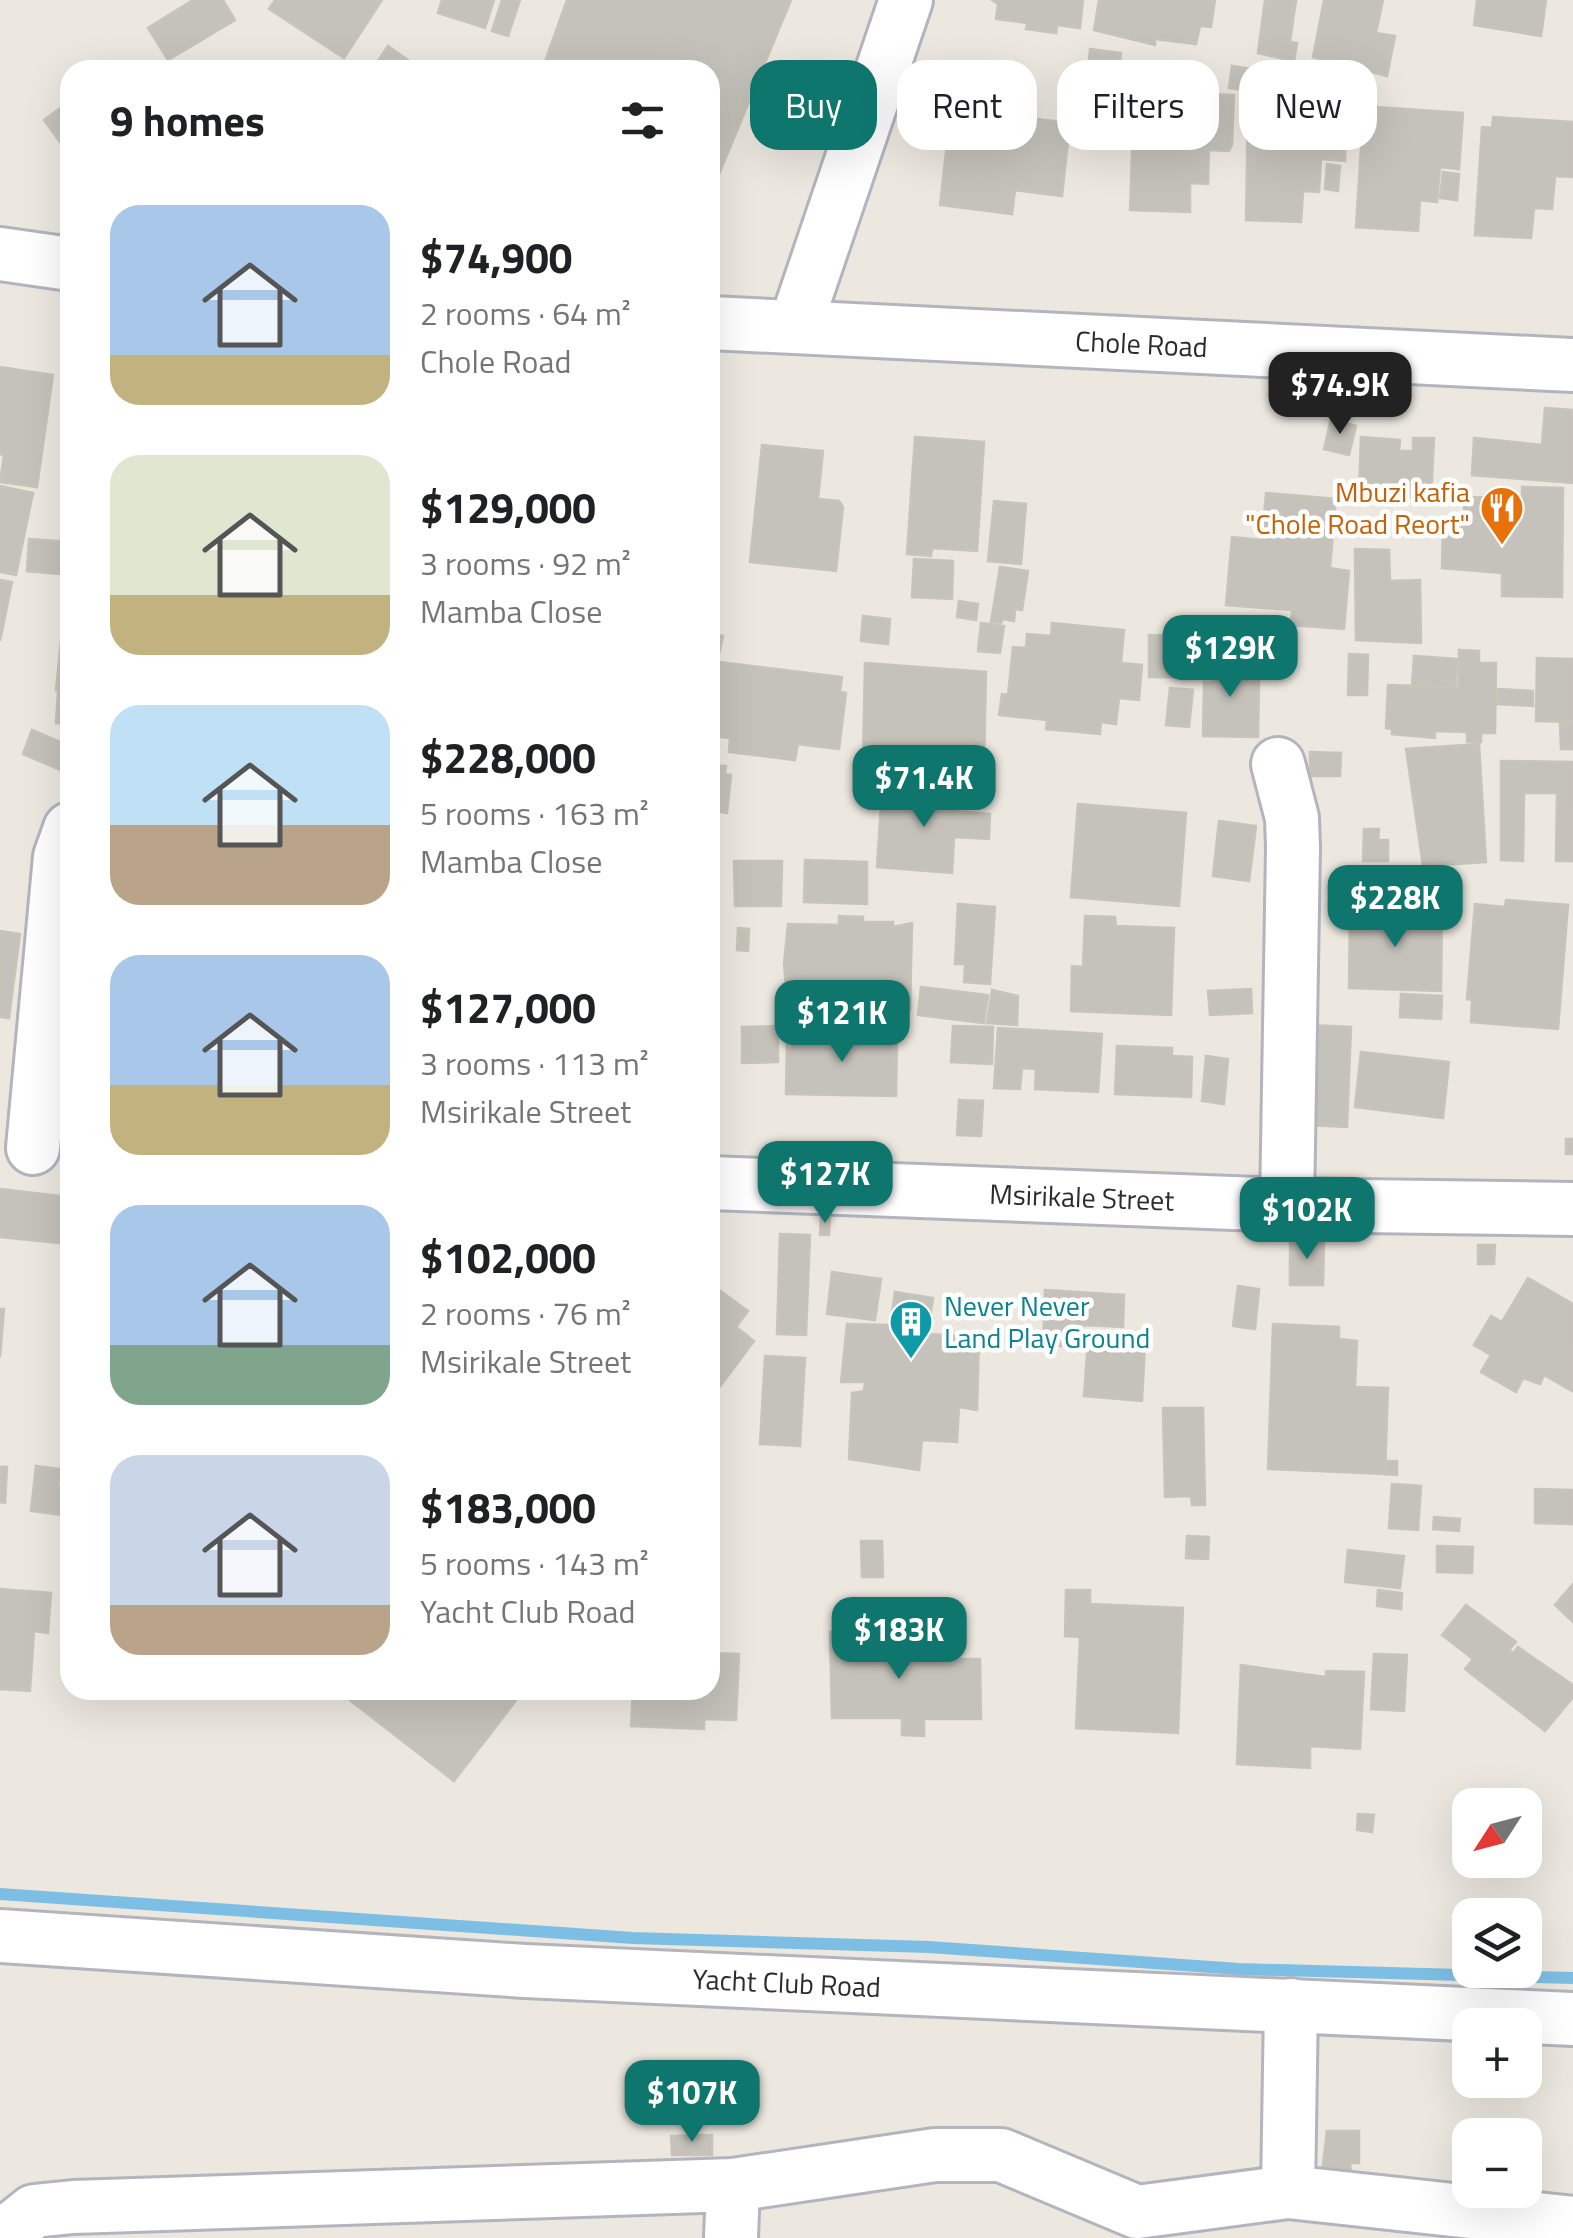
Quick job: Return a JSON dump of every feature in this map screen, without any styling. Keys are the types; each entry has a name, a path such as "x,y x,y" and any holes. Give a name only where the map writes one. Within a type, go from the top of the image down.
{"street":[{"path":"795,327 906,0"},
{"path":"0,254 60,263"},
{"name":"Chole Road","path":"720,323 1573,365"},
{"path":"1278,764 1292,818 1293,848 1286,1205"},
{"path":"34,1148 60,856"},
{"name":"Msirikale Street","path":"720,1183 1286,1205 1573,1209"},
{"name":"Yacht Club Road","path":"0,1936 525,1970 1573,2019"},
{"path":"1288,2192 1290,2004"},
{"path":"14,2238 15,2226 34,2211 73,2207 733,2184 935,2155 1001,2156 1133,2225 1288,2192 1573,2223"},
{"path":"731,2238 733,2184"}],"building":[{"path":"193,0 223,0 235,20 168,60 148,28"},
{"path":"275,0 382,0 344,58 269,9"},
{"path":"442,0 494,0 485,28 438,13"},
{"path":"502,0 520,0 508,36 492,31"},
{"path":"567,0 791,0 766,60 750,60 750,99 720,172 720,60 546,60"},
{"path":"992,0 1083,0 1080,28 1057,25 1056,33 1026,29 1027,23 996,19 998,4"},
{"path":"1099,0 1215,0 1211,27 1200,26 1196,44 1155,39 1155,45 1094,30"},
{"path":"1265,0 1296,0 1290,42 1297,43 1294,60 1258,53"},
{"path":"1324,0 1383,0 1376,33 1395,36 1387,76 1377,73 1377,60 1313,57"},
{"path":"1477,0 1546,0 1541,36 1474,25"},
{"path":"388,46 408,60 379,60"},
{"path":"1090,49 1121,53 1120,60 1089,60"},
{"path":"1232,66 1239,67 1239,90 1229,88"},
{"path":"1219,94 1234,95 1229,151 1209,150 1219,150"},
{"path":"1377,107 1463,113 1459,169 1440,167 1437,202 1420,200 1418,231 1356,227 1361,150 1377,150"},
{"path":"60,108 60,142 44,120"},
{"path":"1493,117 1573,122 1573,177 1555,176 1552,209 1534,208 1531,238 1475,235 1482,127 1492,128"},
{"path":"1037,119 1057,121 1057,150 1067,150 1062,196 1015,190 1012,214 940,205 946,150 1037,150"},
{"path":"1132,150 1209,150 1208,184 1190,183 1190,212 1130,210"},
{"path":"1247,150 1345,150 1345,161 1321,159 1319,192 1303,191 1301,222 1246,220"},
{"path":"1327,164 1340,166 1338,191 1325,189"},
{"path":"1443,172 1459,174 1457,200 1440,198"},
{"path":"0,367 53,375 37,487 0,482 4,455 0,454"},
{"path":"1545,408 1573,410 1573,483 1472,475 1474,438 1542,445"},
{"path":"1331,419 1356,426 1349,455 1324,449"},
{"path":"915,437 984,442 977,551 932,548 931,556 907,554"},
{"path":"1361,437 1400,440 1399,451 1413,451 1413,438 1434,438 1431,499 1359,494"},
{"path":"762,445 823,451 818,499 839,501 843,507 836,571 750,562"},
{"path":"0,486 33,493 16,575 0,572"},
{"name":"Mbuzi kafia \"Chole Road Reort\"","path":"1522,487 1563,488 1562,597 1502,596 1502,573 1442,568 1443,523 1464,524 1464,497 1522,498"},
{"path":"1266,493 1336,499 1330,568 1349,571 1344,629 1291,625 1292,610 1226,605 1232,537 1262,540"},
{"path":"994,501 1026,504 1021,564 988,561"},
{"path":"29,539 60,541 60,574 27,571"},
{"path":"1355,549 1389,550 1390,581 1420,580 1421,643 1356,640"},
{"path":"914,559 953,561 952,599 912,597"},
{"path":"1000,567 1028,571 1022,610 1015,609 1014,621 1003,619 1001,623 991,622"},
{"path":"0,580 12,582 0,641"},
{"path":"959,601 978,604 976,620 957,617"},
{"path":"863,616 890,619 888,644 861,641"},
{"path":"981,623 1004,626 1000,653 978,651"},
{"path":"1052,623 1124,630 1121,663 1142,665 1139,700 1119,698 1116,724 1101,722 1100,734 1046,729 1047,720 999,715 1002,694 1008,695 1013,647 1026,648 1027,634 1051,636"},
{"path":"1149,635 1211,636 1210,678 1149,677"},
{"path":"1213,649 1238,650 1237,680 1259,681 1258,737 1203,736 1204,682 1212,682"},
{"path":"1459,650 1479,651 1479,663 1496,663 1495,733 1481,733 1481,742 1467,742 1467,732 1435,731 1435,738 1392,734 1392,729 1386,728 1388,685 1459,687"},
{"path":"60,651 60,690 56,690"},
{"path":"1349,654 1368,655 1367,695 1348,695"},
{"path":"1414,656 1457,659 1456,687 1412,685"},
{"path":"1537,658 1573,659 1573,722 1536,721"},
{"path":"720,662 842,677 840,692 846,693 839,749 798,744 795,760 729,752 730,738 720,737"},
{"path":"865,663 986,672 984,764 863,761"},
{"path":"1170,688 1193,690 1189,727 1166,725"},
{"path":"1498,689 1533,691 1533,706 1497,704"},
{"path":"58,692 60,692 60,723 56,723"},
{"path":"1560,724 1573,724 1573,749 1561,749"},
{"path":"32,730 60,742 60,770 23,754"},
{"path":"1479,744 1486,862 1423,866 1406,749"},
{"path":"1310,752 1341,753 1340,776 1310,776"},
{"path":"1501,761 1573,762 1572,861 1556,861 1557,793 1524,793 1523,861 1501,860"},
{"path":"720,766 726,766 725,774 731,775 727,813 720,812"},
{"path":"882,788 951,793 951,811 990,814 989,839 954,837 952,873 877,867"},
{"path":"1078,804 1186,813 1179,906 1071,897"},
{"path":"1219,821 1256,826 1249,881 1213,876"},
{"path":"1364,829 1379,829 1378,840 1388,840 1388,861 1363,861"},
{"path":"805,860 867,862 867,904 804,902"},
{"path":"734,861 782,861 781,906 735,906"},
{"path":"1440,881 1457,882 1455,909 1439,908"},
{"path":"1506,900 1568,905 1558,1029 1471,1022 1472,1000 1467,999 1475,904 1505,907"},
{"path":"958,904 995,907 990,984 964,982 965,964 955,964"},
{"path":"1350,908 1442,911 1441,991 1349,988"},
{"path":"839,916 863,917 863,922 893,922 893,927 912,923 910,1010 873,1011 872,1023 839,1022 840,1000 787,998 784,964 788,924 839,925"},
{"path":"1085,916 1115,917 1116,926 1174,928 1171,1015 1071,1011 1072,966 1083,967"},
{"path":"738,928 749,929 748,951 737,950"},
{"path":"0,931 20,934 9,1018 0,1017"},
{"path":"921,987 988,995 984,1023 918,1015"},
{"path":"1251,989 1252,1013 1210,1015 1208,991"},
{"path":"992,990 1018,996 1017,1025 987,1023"},
{"path":"1401,994 1442,996 1441,1019 1400,1017"},
{"path":"1310,1025 1351,1027 1347,1127 1307,1125"},
{"path":"778,1026 778,1062 742,1063 742,1027"},
{"path":"953,1026 993,1027 992,1064 951,1062"},
{"path":"998,1028 1102,1034 1098,1092 1035,1089 1036,1069 1022,1068 1020,1089 994,1088"},
{"path":"787,1035 897,1037 896,1096 786,1094"},
{"path":"1117,1046 1172,1048 1172,1056 1192,1057 1191,1097 1115,1094"},
{"path":"1361,1052 1449,1062 1443,1118 1355,1107"},
{"path":"1206,1056 1228,1059 1224,1104 1202,1101"},
{"path":"959,1100 983,1101 981,1136 957,1135"},
{"path":"1566,1139 1573,1139 1573,1154 1566,1154"},
{"path":"0,1189 60,1196 60,1243 0,1237"},
{"path":"821,1217 830,1218 829,1235 820,1235"},
{"path":"780,1234 810,1235 806,1335 777,1334"},
{"path":"1290,1239 1324,1239 1323,1285 1290,1285"},
{"path":"1478,1245 1495,1245 1494,1264 1478,1264"},
{"path":"832,1272 881,1279 875,1320 827,1314"},
{"path":"1528,1278 1573,1304 1572,1391 1544,1375 1540,1384 1523,1378 1516,1392 1481,1372 1491,1355 1474,1345 1491,1316 1502,1322"},
{"path":"1238,1286 1259,1289 1255,1329 1233,1326"},
{"path":"1045,1290 1124,1295 1123,1327 1083,1325 1082,1347 1043,1345"},
{"path":"720,1291 748,1311 736,1327 754,1341 720,1387"},
{"name":"Never Never Land Play Ground","path":"895,1292 933,1298 927,1334 979,1337 977,1410 959,1407 957,1442 922,1440 919,1470 849,1459 852,1393 864,1391 865,1382 841,1382 847,1324 890,1325"},
{"path":"0,1309 4,1309 0,1357"},
{"path":"1273,1324 1339,1327 1339,1339 1357,1341 1355,1387 1388,1388 1385,1474 1268,1469"},
{"path":"1088,1340 1145,1344 1142,1401 1084,1396"},
{"path":"765,1356 805,1358 800,1446 760,1444"},
{"path":"1163,1408 1203,1408 1205,1505 1192,1505 1191,1496 1165,1497"},
{"path":"1386,1461 1397,1461 1397,1475 1385,1474"},
{"path":"36,1466 60,1469 60,1515 31,1511"},
{"path":"0,1467 7,1467 5,1503 0,1502"},
{"path":"1392,1484 1421,1486 1418,1530 1389,1528"},
{"path":"1535,1489 1573,1490 1573,1524 1535,1523"},
{"path":"1434,1517 1460,1519 1459,1531 1433,1529"},
{"path":"1187,1536 1209,1537 1208,1559 1186,1558"},
{"path":"861,1541 882,1541 883,1577 862,1577"},
{"path":"1437,1546 1473,1547 1472,1573 1437,1572"},
{"path":"1348,1550 1404,1556 1400,1588 1345,1582"},
{"path":"1573,1584 1573,1622 1555,1605"},
{"path":"0,1589 51,1593 48,1633 34,1631 30,1691 0,1689"},
{"path":"1066,1590 1090,1590 1090,1604 1183,1608 1178,1733 1076,1728 1080,1637 1065,1636"},
{"path":"1378,1590 1402,1593 1401,1609 1377,1606"},
{"path":"1466,1605 1516,1642 1509,1650 1513,1653 1518,1647 1573,1685 1573,1697 1545,1731 1465,1669 1473,1659 1442,1635"},
{"path":"900,1631 901,1659 980,1659 981,1719 924,1719 924,1736 902,1735 902,1718 832,1718 830,1632"},
{"path":"720,1653 739,1654 736,1720 704,1719 704,1729 631,1726 632,1700 720,1700"},
{"path":"1374,1654 1407,1655 1404,1711 1371,1709"},
{"path":"1241,1665 1326,1677 1326,1671 1364,1672 1360,1749 1310,1746 1310,1768 1237,1764"},
{"path":"350,1700 516,1700 454,1781"},
{"path":"1358,1814 1374,1815 1372,1832 1357,1830"},
{"path":"1327,2131 1359,2131 1359,2163 1350,2163 1351,2173 1322,2173"},
{"path":"712,2135 712,2155 672,2155 671,2136"}],"waterway":[{"path":"0,1894 633,1938 929,1947 1239,1969 1573,1978"}],"place":[{"name":"Mbuzi kafia \"Chole Road Reort\"","path":"1502,546"},
{"name":"Never Never Land Play Ground","path":"911,1360"}]}
